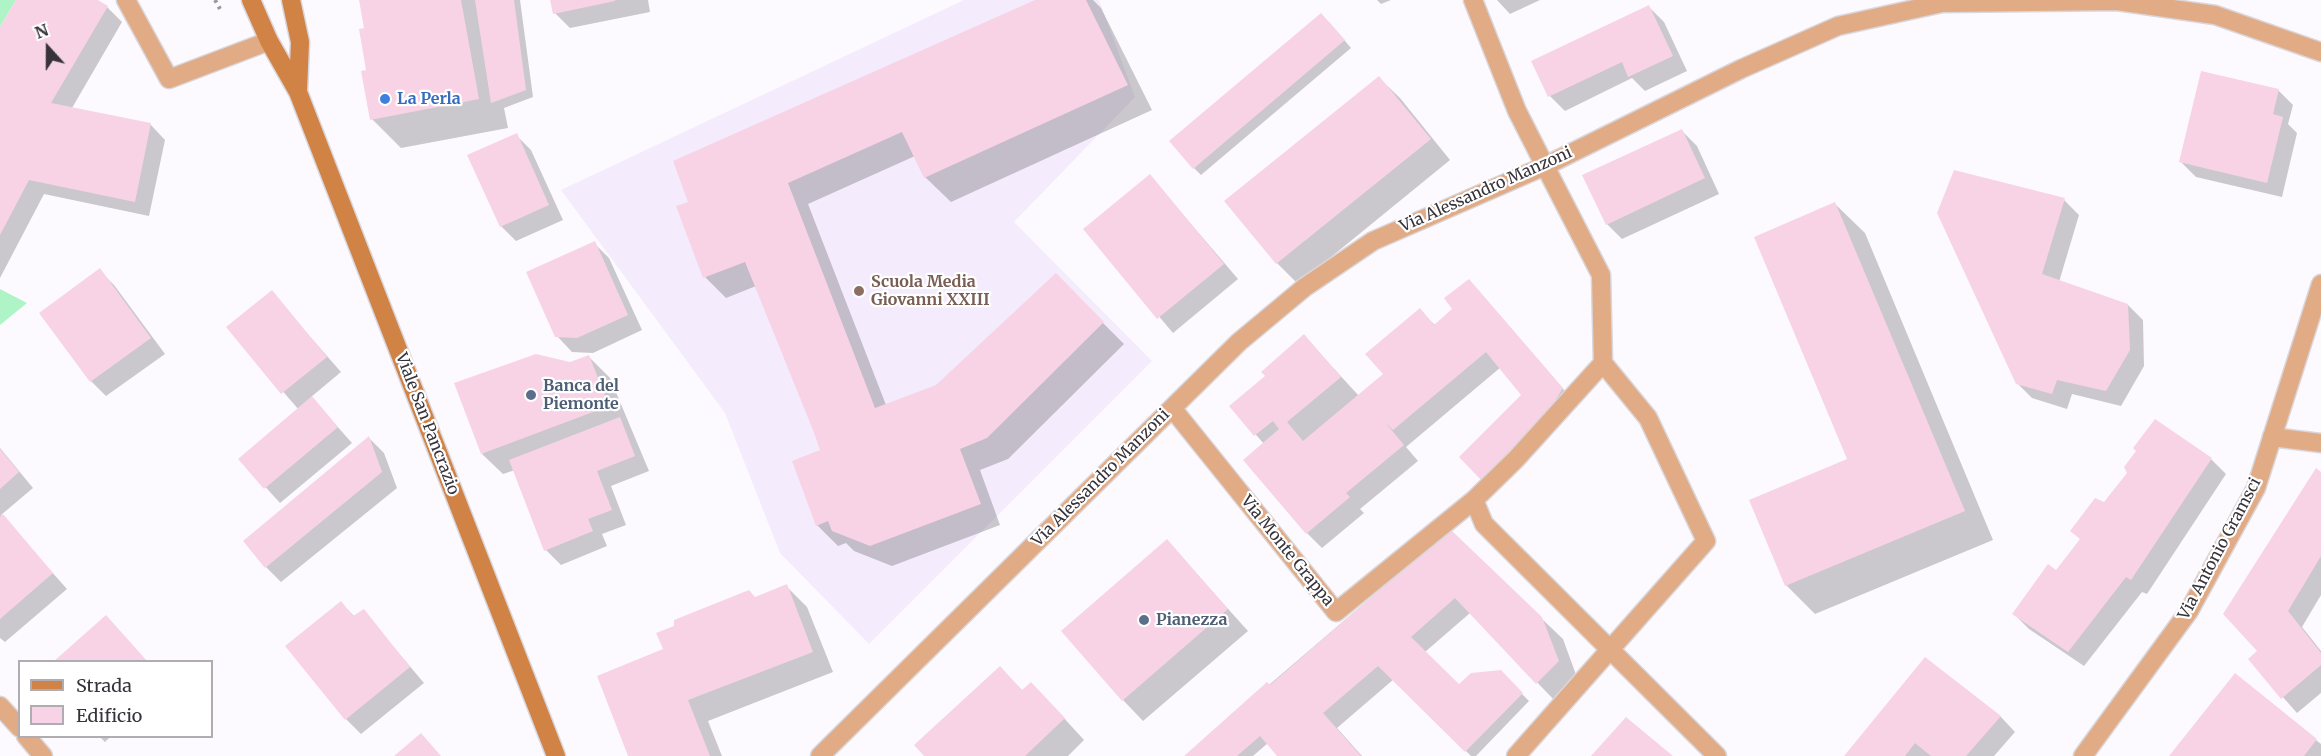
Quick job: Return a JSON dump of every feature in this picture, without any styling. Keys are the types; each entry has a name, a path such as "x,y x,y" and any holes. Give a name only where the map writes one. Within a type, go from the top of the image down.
{"street":[{"path":"126,0 169,79 269,41"},
{"name":"Viale San Pancrazio","path":"250,0 269,41 298,92 556,756"},
{"name":"Viale San Pancrazio","path":"291,0 300,42 298,92"},
{"path":"1473,0 1517,111 1601,275 1603,363 1648,418 1706,541 1516,756"},
{"name":"Via Alessandro Manzoni","path":"820,756 1239,342 1305,287 1373,241 1545,166 1741,69 1838,26 1942,3 2117,1 2215,15 2321,52"},
{"name":"Via Antonio Gramsci","path":"2083,756 2189,611 2256,488 2321,284"},
{"name":"Via Monte Grappa","path":"1172,408 1335,612 1474,500 1516,459 1603,363"},
{"path":"2272,437 2321,443"},
{"path":"1474,500 1484,524 1608,651 1717,756"},
{"path":"0,706 18,726"},
{"path":"28,738 43,756"}],"shaded area":[{"name":"Scuola Media Giovanni XXIII","path":"964,0 1099,0 1135,97 1014,222 1152,361 869,644 780,553 725,413 561,190"}],"green space":[{"path":"0,0 16,0 0,27"},
{"path":"0,289 27,303 0,325"}],"building":[{"path":"16,0 98,0 108,6 51,103 151,123 135,202 29,180 0,235 0,27"},
{"path":"359,0 461,0 479,99 370,120 361,71 366,70 359,29 364,28"},
{"path":"475,0 514,0 526,90 491,103"},
{"path":"550,0 615,0 615,1 553,14"},
{"path":"1035,0 1086,0 1128,85 924,178 902,132 788,183 875,408 936,385 1056,273 1104,322 987,438 960,449 981,504 870,546 832,531 828,521 816,526 792,461 820,450 813,430 745,262 703,278 676,206 688,202 673,161"},
{"path":"1649,5 1673,56 1628,77 1622,62 1548,97 1531,61"},
{"path":"1321,13 1345,40 1193,169 1169,141"},
{"path":"2201,71 2279,89 2273,114 2283,117 2267,183 2179,162"},
{"path":"1379,76 1431,139 1276,264 1224,201"},
{"path":"1682,129 1705,178 1606,225 1582,175"},
{"path":"517,133 549,205 500,227 467,155"},
{"path":"1954,170 2065,198 2042,274 2128,304 2130,350 2106,391 2057,380 2052,394 2016,384 1937,213"},
{"path":"1150,174 1224,264 1157,319 1083,229"},
{"path":"1835,202 1965,511 1785,586 1749,500 1847,459 1754,237"},
{"path":"595,241 628,315 577,338 555,337 526,272"},
{"path":"100,268 151,338 90,382 39,313"},
{"path":"1469,279 1563,388 1546,415 1482,481 1459,457 1521,395 1486,352 1393,430 1384,421 1404,445 1346,493 1350,497 1306,534 1243,460 1279,429 1273,421 1254,436 1229,406 1265,376 1261,372 1304,334 1341,377 1287,422 1303,441 1383,374 1365,354 1420,308 1434,325 1452,309 1444,298"},
{"path":"272,290 327,357 281,394 226,327"},
{"name":"Banca del Piemonte","path":"536,354 570,362 589,355 609,406 481,454 454,383"},
{"path":"312,396 338,427 264,489 238,459"},
{"path":"620,417 635,456 597,471 612,510 588,519 593,531 544,551 509,460"},
{"path":"2155,419 2212,458 2131,580 2126,577 2068,652 2012,614 2048,564 2056,570 2080,539 2070,531 2095,498 2104,502 2127,473 2124,467 2136,451 2133,448"},
{"path":"369,436 382,472 265,568 243,541"},
{"path":"0,449 19,472 0,489"},
{"path":"2316,468 2321,472 2321,556 2288,611 2321,653 2321,665 2281,699 2248,659 2257,651 2223,614"},
{"path":"3,514 53,573 0,619 0,517"},
{"path":"1450,529 1542,617 1559,661 1536,684 1455,598 1411,637 1459,684 1471,673 1501,670 1523,693 1465,752 1378,666 1323,713 1361,756 1277,756 1260,736 1237,756 1184,756 1267,682 1270,685"},
{"name":"Pianezza","path":"1167,539 1228,609 1122,701 1061,631"},
{"path":"787,584 813,652 688,700 710,756 628,756 597,676 663,649 656,633 674,626 674,620 749,590 755,597"},
{"path":"341,601 353,616 364,609 410,667 345,720 285,646"},
{"path":"106,615 146,660 55,660"},
{"path":"1925,657 2001,716 1966,756 1931,756 1915,743 1905,756 1844,756"},
{"path":"1000,666 1022,690 1031,682 1065,718 1025,756 924,756 914,745"},
{"path":"2235,673 2317,739 2304,756 2169,756"},
{"path":"1626,717 1673,756 1591,756"},
{"path":"421,733 441,756 394,756"}],"place":[{"name":"La Perla","path":"385,99"},
{"name":"Scuola Media Giovanni XXIII","path":"859,291"},
{"name":"Banca del Piemonte","path":"531,395"},
{"name":"Pianezza","path":"1144,620"}]}
